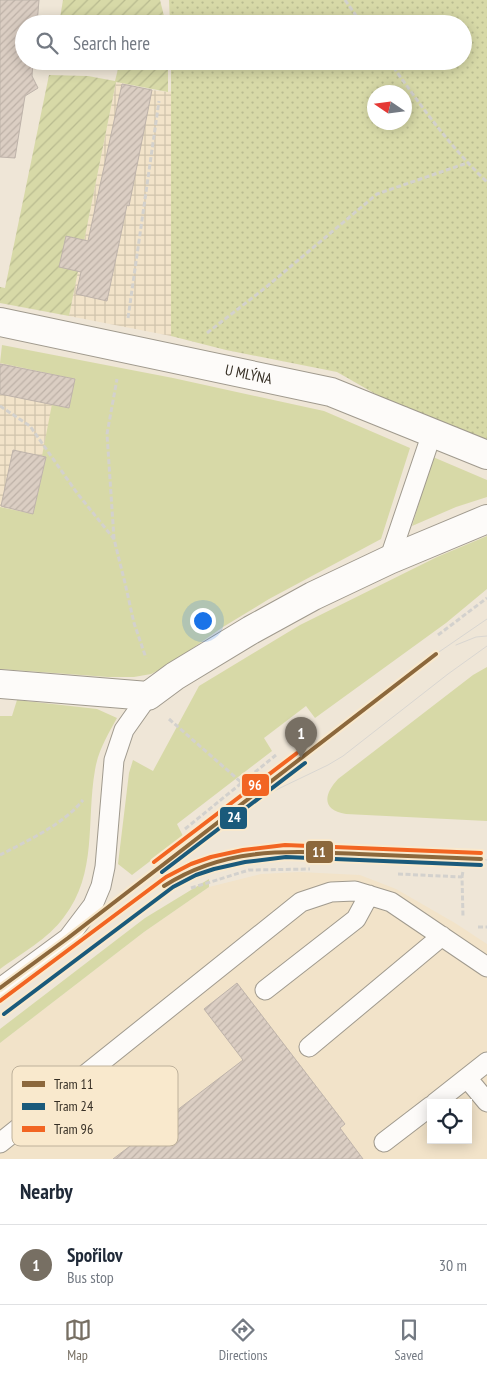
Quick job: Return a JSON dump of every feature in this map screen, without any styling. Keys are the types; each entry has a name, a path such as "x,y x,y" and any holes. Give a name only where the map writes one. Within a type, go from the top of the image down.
{"street":[{"name":"U MLÝNA","path":"0,322 331,392 487,455"},
{"path":"0,684 152,693 175,676 251,630 338,584 389,560 487,519"}],"lane":[{"path":"389,560 432,433"},
{"path":"0,988 68,938 93,905 101,886 105,867 114,760 124,730 152,693"},
{"path":"96,1066 301,902 331,892 355,891 391,902 487,967"},
{"path":"265,990 356,919 369,895"},
{"path":"309,1047 442,936"},
{"path":"440,1099 487,1062"},
{"path":"467,1078 487,1102"},
{"path":"384,1142 427,1109"},
{"path":"0,1143 12,1133"}],"path":[{"path":"345,0 356,15"},
{"path":"395,70 422,107 467,163 487,182"},
{"path":"123,348 159,101"},
{"path":"201,338 265,288 377,194 467,163"},
{"path":"117,383 106,434 114,539 152,693 165,716 242,783"},
{"path":"0,406 30,426 77,493 114,539"},
{"path":"438,635 487,598"},
{"path":"185,829 276,755"},
{"path":"0,855 22,844 73,812 114,760"},
{"path":"462,877 463,871"}],"shaded area":[{"path":"116,82 152,90 172,91 171,336 69,316"},
{"path":"0,363 75,379 69,408 42,456 46,457 33,514 0,507"},
{"path":"299,872 360,875 396,889 487,944 487,1159 0,1159 0,1043 144,932 209,887 261,874"}],"green space":[{"path":"63,0 160,0 164,15 60,15"},
{"path":"169,0 487,0 487,441 379,396 337,372 226,350 171,336 171,70 472,70 472,15 170,15"},
{"path":"118,70 168,70 168,92 116,82 69,316 0,303 0,287 5,288 49,75 88,76 115,81"},
{"path":"2,345 173,378 324,411 410,448 381,539 269,599 223,627 167,666 151,674 134,677 108,677 0,669 0,507 33,514 46,457 42,456 52,404 69,408 75,379 0,363"},
{"path":"433,457 487,480 487,497 456,507 412,526"},
{"path":"487,536 487,589 446,623 315,718 306,706 264,738 272,751 177,824 183,836 132,875 118,864 129,773 133,760 153,771 199,686 300,625 437,557"},
{"path":"487,667 487,821 346,814 332,809 327,801 328,796 338,779 473,675"},
{"path":"17,700 97,709 117,718 96,763 92,789 89,846 82,883 75,900 58,925 0,969 0,716 12,716"},
{"path":"209,879 209,887 144,932 0,1043 0,1029 145,918"}],"building":[{"path":"0,0 39,0 38,15 15,15 15,70 32,70 32,76 38,88 25,96 15,158 0,157"},
{"path":"122,84 152,90 129,206 127,205 107,301 76,294 81,272 59,267 66,236 88,241"},
{"path":"0,364 75,379 69,408 0,394"},
{"path":"13,450 46,457 33,514 1,506"},
{"path":"237,983 345,1124 340,1128 363,1159 113,1159 130,1146 178,1146 178,1110 243,1060 204,1009"}],"tram line":[{"path":"436,654 487,619"},
{"path":"456,645 476,637 487,636"},
{"path":"228,813 343,756 487,646"},
{"name":"11","path":"0,988 68,938 436,654"},
{"name":"96","path":"154,862 297,753"},
{"name":"24","path":"162,872 305,763"},
{"name":"96","path":"0,1001 166,877 191,864 211,857 243,850 285,845 481,853"},
{"name":"11","path":"164,886 187,873 211,864 258,854 308,852 481,859"},
{"name":"24","path":"4,1014 173,887 196,875 214,869 245,862 286,857 481,865"},
{"path":"481,859 487,860"}],"place":[{"name":"Spořilov","path":"301,758"}]}
